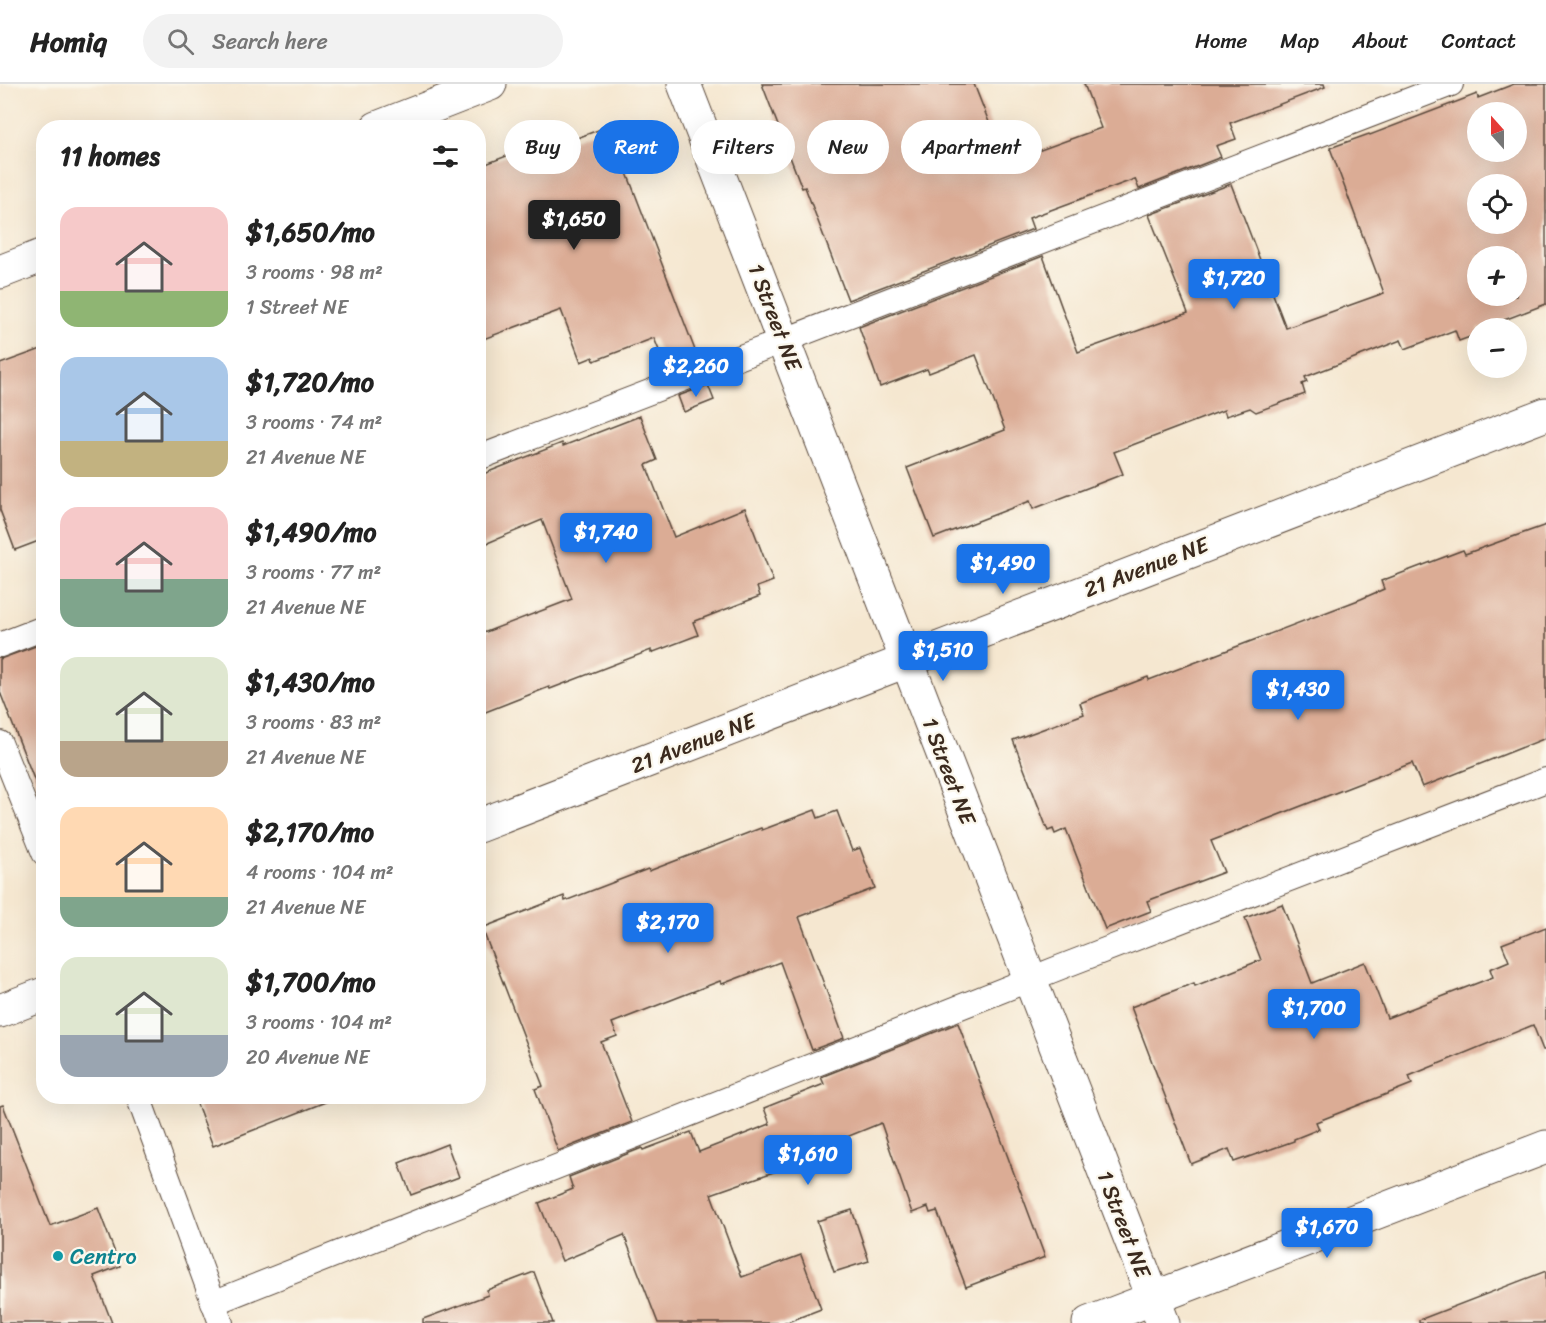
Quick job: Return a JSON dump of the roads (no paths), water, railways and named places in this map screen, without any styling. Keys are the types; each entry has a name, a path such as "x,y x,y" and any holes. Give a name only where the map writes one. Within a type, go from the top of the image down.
{"street":[{"path":"398,120 490,84"},
{"name":"1 Street NE","path":"684,84 1158,1311"},
{"path":"0,272 36,258"},
{"name":"21 Avenue NE","path":"486,823 1546,414"},
{"path":"0,1011 36,997"},
{"path":"1089,1323 1158,1311 1546,1147"}],"lane":[{"path":"486,455 1451,84"},
{"path":"0,645 36,631"},
{"path":"0,743 36,833"},
{"path":"141,1104 217,1313 1030,980 1546,780"}],"place":[{"name":"Centro","path":"58,1256"}]}
